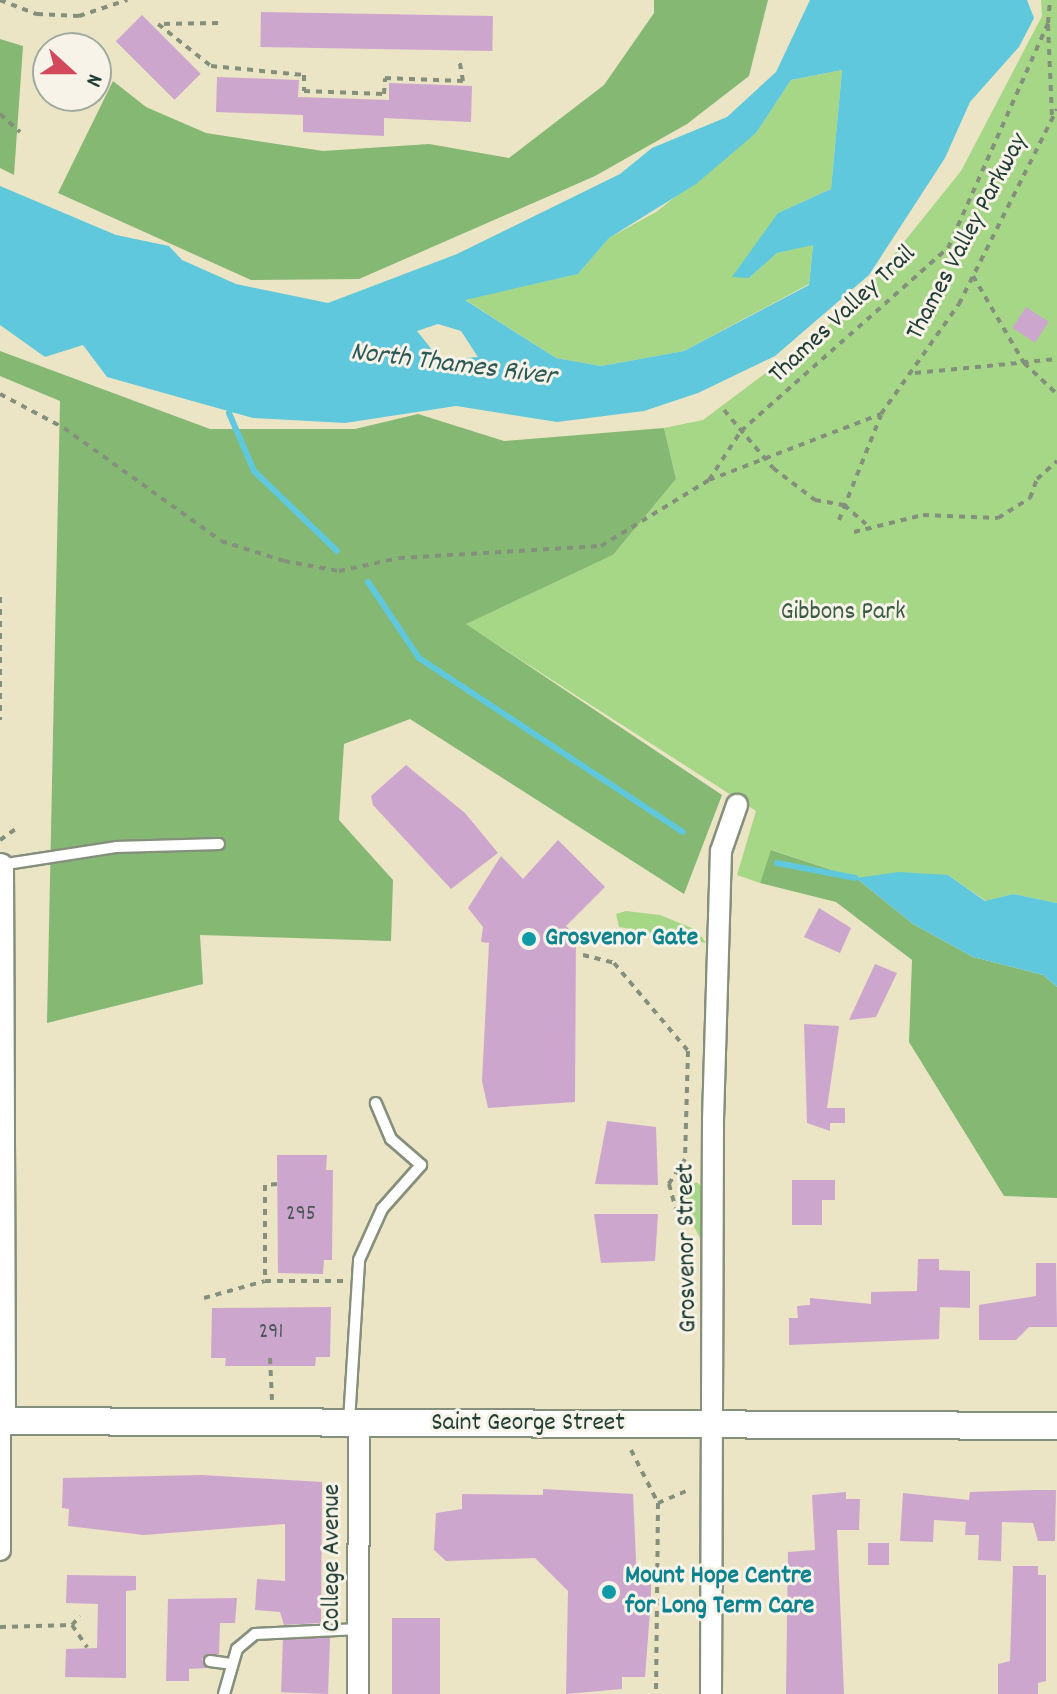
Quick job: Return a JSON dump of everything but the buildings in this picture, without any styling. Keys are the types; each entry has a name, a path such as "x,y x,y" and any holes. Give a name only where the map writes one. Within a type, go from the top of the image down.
{"street":[{"name":"Grosvenor Street","path":"711,1694 716,1424 713,1133 721,851 737,805"},
{"path":"0,1550 1,868"},
{"name":"Saint George Street","path":"1,1421 1057,1426"},
{"name":"College Avenue","path":"354,1423 358,1694"}],"lane":[{"path":"1,868 116,847 219,844"},
{"path":"354,1423 359,1260 382,1209 421,1165 391,1139 376,1103"},
{"path":"224,1694 231,1664 255,1634 359,1629"},
{"path":"210,1661 231,1664"}],"path":[{"path":"0,0 37,14 79,16 127,0"},
{"name":"Thames Valley Trail","path":"709,480 741,431 948,248 1048,23 1050,0"},
{"path":"218,23 158,24 211,66 304,75 304,91 384,94 385,78 463,81 459,58"},
{"path":"1048,23 1045,75 1052,117"},
{"name":"Thames Valley Parkway","path":"0,394 64,428 221,541 339,571 399,558 588,550 709,480 767,462 881,414 913,374 973,276 1057,109"},
{"path":"0,114 20,132"},
{"path":"973,276 1024,363 1057,394"},
{"path":"913,374 1057,359"},
{"path":"724,410 767,462 815,500 844,505 866,524"},
{"path":"839,520 881,414"},
{"path":"854,532 866,524 923,515 998,518 1030,498 1057,461"},
{"path":"0,597 0,720"},
{"path":"0,840 17,828"},
{"path":"583,955 614,963 688,1051 685,1159 669,1184 685,1243"},
{"path":"265,1281 265,1185 277,1184"},
{"path":"204,1298 265,1281 345,1281"},
{"path":"270,1358 272,1422"},
{"path":"631,1450 658,1503 656,1694"},
{"path":"658,1503 686,1491"},
{"path":"0,1627 72,1625 80,1616"},
{"path":"72,1625 87,1647"}],"green space":[{"path":"654,0 768,0 749,76 687,124 595,176 359,279 251,280 58,193 98,112 112,112 113,81 146,107 206,133 323,151 429,144 509,158 604,85 654,13"},
{"name":"Gibbons Park","path":"1041,0 1057,0 1057,903 1013,894 986,901 948,875 856,878 772,850 760,883 737,875 756,811 465,624 613,555 676,479 664,428 703,420 828,326 875,278 961,171 1042,16"},
{"path":"0,39 23,46 14,175 0,168"},
{"path":"842,70 831,189 778,213 749,278 777,253 813,244 809,284 684,351 601,366 556,358 464,299 578,274 609,238 656,212 756,133 791,80"},
{"path":"0,351 210,429 355,429 418,414 504,441 664,428 676,479 613,555 466,624 722,795 684,894 410,719 344,744 339,820 393,880 391,941 200,935 203,984 47,1023 60,401 0,376"},
{"path":"771,850 856,878 913,924 973,957 1043,975 1057,987 1057,1198 1004,1196 909,1042 912,960 836,902 760,883"},
{"path":"626,911 660,915 697,930 706,943 619,927 616,914"},
{"path":"696,1182 703,1187 701,1240 686,1211 686,1192"}],"water":[{"name":"North Thames River","path":"810,0 1027,0 1034,18 1019,47 970,102 945,158 869,275 775,356 698,393 644,411 557,422 456,406 345,423 253,418 107,377 83,345 45,357 0,325 0,186 116,235 169,246 182,260 236,284 328,303 457,254 620,174 652,148 727,117 776,72","holes":["842,70 831,189 778,213 732,277 749,278 777,253 813,245 809,285 684,351 601,366 556,358 465,300 578,274 609,238 696,184 756,133 791,80","438,324 461,331 478,357 440,360 417,331"]},
{"path":"899,872 948,875 985,901 1013,894 1057,903 1057,987 1043,975 973,957 913,924 856,878"}],"waterway":[{"path":"229,413 254,471 337,551"},
{"path":"368,582 419,658 683,832"},
{"path":"777,863 856,878"}],"place":[{"name":"Grosvenor Gate","path":"529,939"},
{"name":"Mount Hope Centre for Long Term Care","path":"609,1592"}]}
